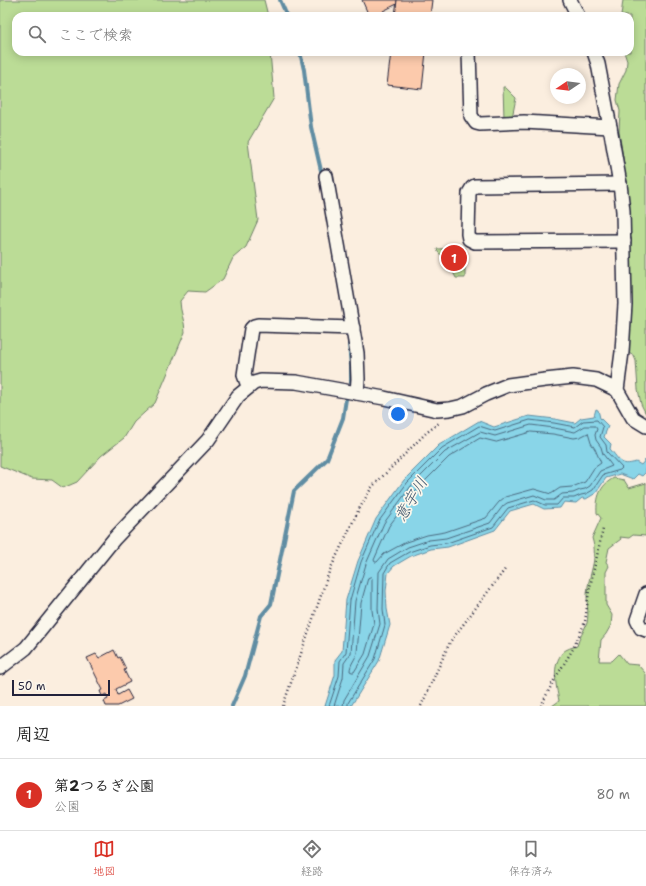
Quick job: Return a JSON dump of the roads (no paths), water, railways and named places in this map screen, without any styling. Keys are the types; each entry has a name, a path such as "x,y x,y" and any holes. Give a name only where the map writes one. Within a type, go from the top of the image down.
{"street":[{"path":"570,0 576,12"},
{"path":"469,56 471,116 476,123 524,122 610,127"},
{"path":"595,56 610,127 623,211 625,304 622,352 617,390 632,418 646,426"},
{"path":"326,176 349,328 358,366 357,393"},
{"path":"620,184 475,186 469,193 468,234 469,240 475,242 624,241"},
{"path":"248,386 244,375 251,329 254,326 349,328"},
{"path":"0,668 26,648 114,539 208,440 238,396 248,386 254,383 261,381 296,382 437,410 463,406 508,385 545,380 573,377 596,380 617,390"},
{"path":"646,594 637,620 641,628 646,630"}],"water":[{"name":"意宇川","path":"596,409 598,410 600,418 608,426 604,437 611,444 610,449 623,463 627,464 636,462 641,465 646,459 646,472 642,476 638,474 633,479 620,474 606,478 596,493 586,499 582,498 576,503 564,502 560,508 544,509 534,504 510,511 495,530 448,547 431,549 411,556 394,566 388,573 386,591 390,625 379,661 351,706 325,706 335,675 335,660 342,651 346,600 358,561 376,519 404,480 439,445 479,421 494,427 529,416 575,423 581,418 594,416"}],"waterway":[{"path":"280,0 285,12"},
{"path":"301,56 311,127 322,175"},
{"path":"349,344 351,382"},
{"path":"232,706 245,676 261,616 271,604 294,491 327,459 343,418 346,399"}],"place":[{"name":"第2つるぎ公園","path":"454,258"}]}
